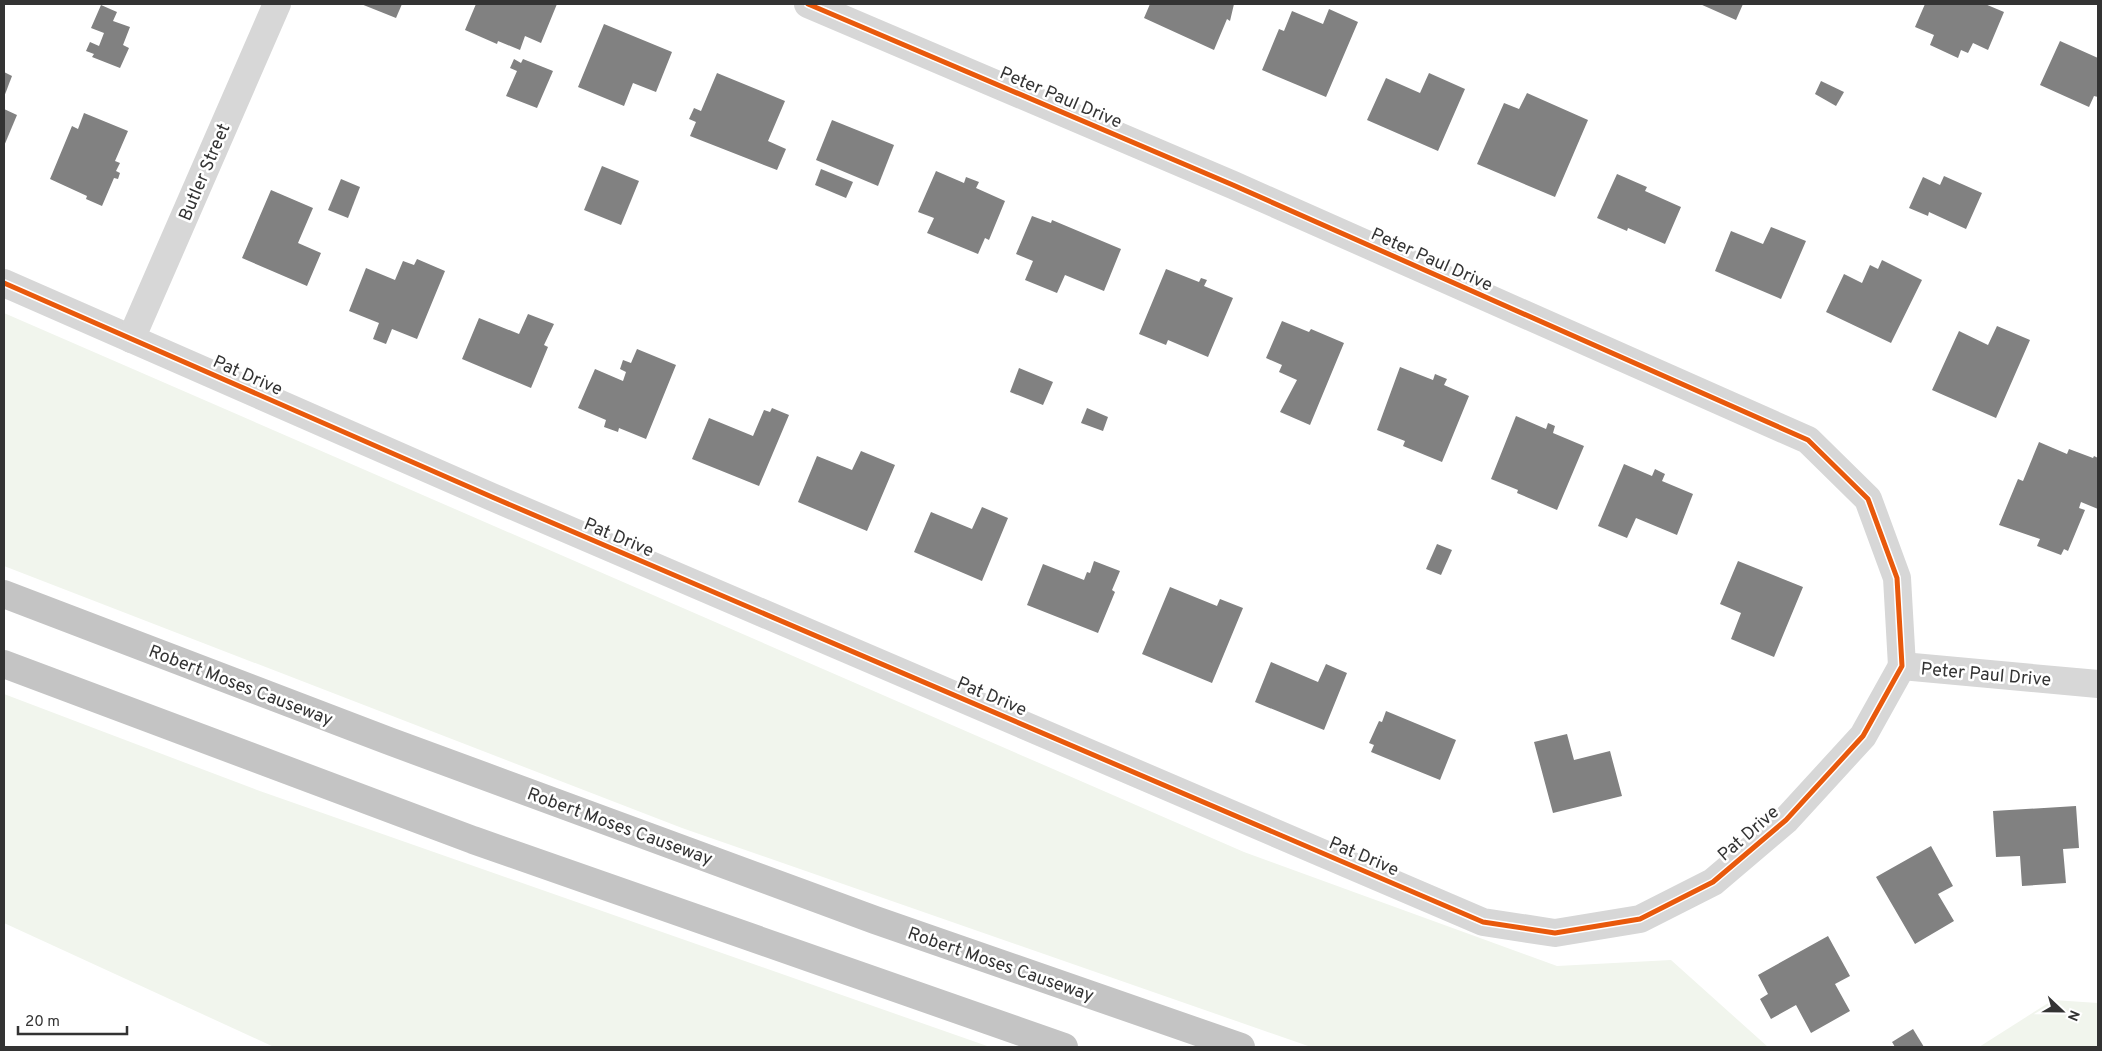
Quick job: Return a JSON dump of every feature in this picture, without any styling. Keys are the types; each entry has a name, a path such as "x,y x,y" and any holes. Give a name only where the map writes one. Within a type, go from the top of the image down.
{"highway":[{"name":"Robert Moses Causeway","path":"4,594 388,741 875,920 1241,1047"},
{"path":"4,664 463,837 1064,1047"}],"street":[{"name":"Butler Street","path":"131,339 277,4"},
{"name":"Peter Paul Drive","path":"808,4 1242,190 1808,440 1868,499 1896,578 1902,666 2098,684"},
{"name":"Pat Drive","path":"4,284 519,509 1483,922 1555,933 1640,919 1714,882 1786,820 1862,736 1902,666"}],"shaded area":[{"path":"4,313 1244,852 1557,966 1671,960 1768,1047 1311,1047 682,828 4,566"},
{"path":"4,694 257,790 990,1047 274,1047 4,923"},
{"path":"2053,1000 2098,1003 2098,1047 1979,1047"}],"building":[{"path":"361,4 402,4 396,18"},
{"path":"476,4 557,4 541,43 525,36 520,50 498,41 497,44 465,30"},
{"path":"1150,4 1234,4 1230,21 1227,19 1214,50 1144,18"},
{"path":"1700,4 1743,4 1736,20"},
{"path":"1925,4 1985,4 2004,12 1988,50 1973,43 1968,53 1961,50 1958,58 1930,45 1934,35 1915,27"},
{"path":"101,5 117,12 113,21 130,27 123,45 129,48 120,68 92,57 94,54 86,51 90,42 99,46 104,33 91,28"},
{"path":"1329,9 1358,22 1326,97 1262,70 1279,29 1284,31 1292,11 1323,24"},
{"path":"604,24 672,52 656,92 633,83 624,106 578,87"},
{"path":"2060,41 2098,58 2098,97 2094,96 2089,107 2040,85"},
{"path":"514,59 521,63 523,59 553,71 537,108 506,96 517,71 510,68"},
{"path":"4,72 12,76 4,97"},
{"path":"717,73 785,101 768,141 786,149 777,170 690,136 696,122 689,119 694,108 701,111"},
{"path":"1429,73 1465,89 1438,151 1367,120 1386,78 1420,93"},
{"path":"1821,81 1844,92 1836,106 1815,94"},
{"path":"1527,93 1588,120 1555,197 1477,164 1504,103 1519,109"},
{"path":"4,109 17,115 4,146"},
{"path":"84,113 128,131 115,161 120,163 116,171 120,173 118,179 114,178 102,206 86,199 87,196 50,179 72,126 78,129"},
{"path":"832,120 894,145 878,186 816,160"},
{"path":"602,166 639,181 621,225 584,210"},
{"path":"821,169 853,182 846,198 815,185"},
{"path":"936,171 964,183 966,177 979,182 976,188 1005,201 989,240 985,238 978,254 927,233 934,218 918,212"},
{"path":"1617,174 1647,187 1645,191 1681,207 1665,244 1628,228 1627,231 1597,218"},
{"path":"1944,176 1982,193 1966,229 1929,212 1928,216 1909,208 1923,177 1940,185"},
{"path":"341,179 360,187 348,218 328,210"},
{"path":"271,190 313,208 298,243 321,253 307,286 242,258"},
{"path":"1032,216 1051,223 1052,220 1121,249 1104,291 1065,275 1057,293 1025,280 1033,261 1016,254"},
{"path":"1771,227 1806,241 1781,299 1715,271 1731,231 1763,244"},
{"path":"417,259 445,271 417,339 392,329 386,344 373,339 379,323 349,311 366,268 395,280 403,261 414,265"},
{"path":"1882,260 1922,280 1891,343 1826,312 1844,274 1862,283 1870,265 1878,269"},
{"path":"1166,269 1199,282 1201,278 1207,280 1204,286 1233,298 1208,357 1168,340 1166,345 1139,334"},
{"path":"528,314 554,324 544,345 548,347 531,388 462,359 479,318 519,334"},
{"path":"1282,321 1309,332 1311,329 1344,343 1310,425 1280,412 1297,380 1279,372 1282,365 1266,358"},
{"path":"1997,326 2030,340 1996,418 1932,390 1959,331 1988,345"},
{"path":"637,349 676,365 646,439 619,428 618,432 604,427 606,420 578,408 595,369 623,381 626,372 620,369 623,360 631,363"},
{"path":"1400,367 1433,380 1435,374 1447,379 1444,385 1469,396 1442,462 1403,446 1405,441 1377,430"},
{"path":"1019,368 1053,382 1043,405 1010,392"},
{"path":"772,408 789,415 759,486 692,459 709,418 753,436 764,410 770,412"},
{"path":"1087,408 1108,417 1103,431 1081,423"},
{"path":"1516,416 1546,429 1548,423 1555,426 1553,433 1584,446 1557,510 1517,493 1518,490 1491,479"},
{"path":"2039,442 2067,454 2069,449 2098,458 2098,509 2081,502 2079,508 2085,510 2068,551 2064,549 2061,555 2037,546 2040,539 1999,525 2018,479 2023,481"},
{"path":"861,451 895,465 867,531 798,502 817,456 852,470"},
{"path":"1624,464 1652,476 1655,469 1665,474 1662,481 1693,494 1677,535 1636,518 1627,538 1598,526"},
{"path":"982,507 1008,518 982,581 914,552 931,512 972,529"},
{"path":"1437,544 1452,550 1441,575 1426,569"},
{"path":"1094,561 1120,571 1112,590 1115,592 1098,633 1027,605 1043,564 1084,580 1087,572 1090,573"},
{"path":"1738,561 1803,587 1774,657 1731,639 1741,613 1720,604"},
{"path":"1170,587 1217,606 1220,599 1243,608 1212,683 1142,654"},
{"path":"1271,662 1318,682 1326,664 1347,673 1324,730 1255,702"},
{"path":"1386,711 1456,740 1440,780 1371,752 1374,745 1369,743 1379,721 1382,722"},
{"path":"1567,734 1574,760 1610,751 1622,796 1553,813 1534,742"},
{"path":"2076,806 2079,848 2063,849 2066,883 2022,886 2020,856 1996,857 1993,811"},
{"path":"1931,846 1953,886 1938,894 1954,921 1915,944 1876,877"},
{"path":"1828,936 1850,976 1835,984 1850,1011 1811,1033 1796,1005 1771,1019 1760,999 1768,994 1758,975"},
{"path":"1913,1029 1924,1047 1895,1047 1892,1042"}],"cycle path":[{"path":"4,283 492,497 1483,922 1555,933 1640,919 1713,882 1786,820 1863,736 1902,666 1897,578 1868,499 1808,440 1233,185 808,4"}]}
